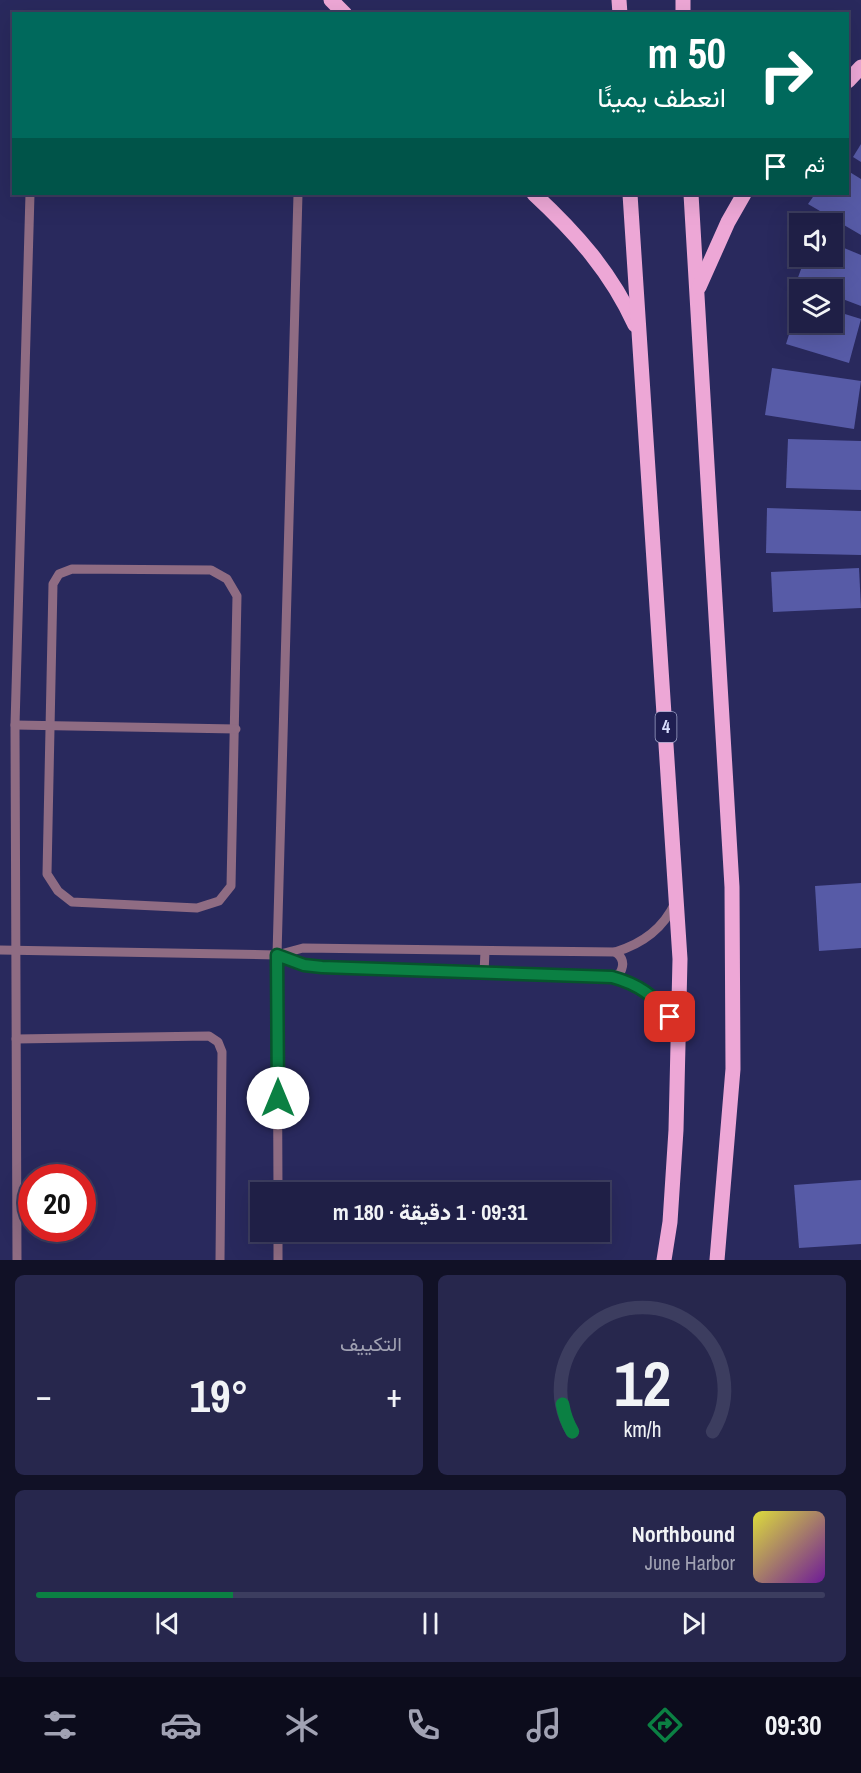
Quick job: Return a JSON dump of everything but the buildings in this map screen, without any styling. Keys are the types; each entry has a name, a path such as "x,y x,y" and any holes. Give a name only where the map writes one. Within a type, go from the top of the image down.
{"main road":[{"path":"331,0 343,12"},
{"path":"849,80 861,67"},
{"path":"535,195 578,235 596,258 622,299 639,334"},
{"name":"4","path":"630,195 680,959 670,1222 664,1260"},
{"path":"691,195 732,887 733,1069 717,1260"},
{"path":"698,290 728,222 743,195"}],"lane":[{"path":"17,1260 15,725 30,195"},
{"path":"278,1182 277,955 298,195"},
{"path":"72,568 211,570 227,579 237,596 236,729 231,886 219,902 197,908 72,902 58,891 47,874 50,727 53,584 59,574 72,568"},
{"path":"15,725 236,729"},
{"path":"0,950 277,955 303,948 615,952 630,948 651,935 671,912 677,898"},
{"path":"484,973 485,951"},
{"path":"612,977 620,973 623,964 622,959 615,952"},
{"path":"277,955 313,966 612,977 627,981 652,996 679,1030"},
{"path":"16,1039 209,1036 218,1042 222,1052 220,1260"},
{"path":"278,1242 278,1260"}],"route":[{"path":"278,1098 277,955 304,965 322,967 612,977 641,988 652,996 670,1017"}]}
